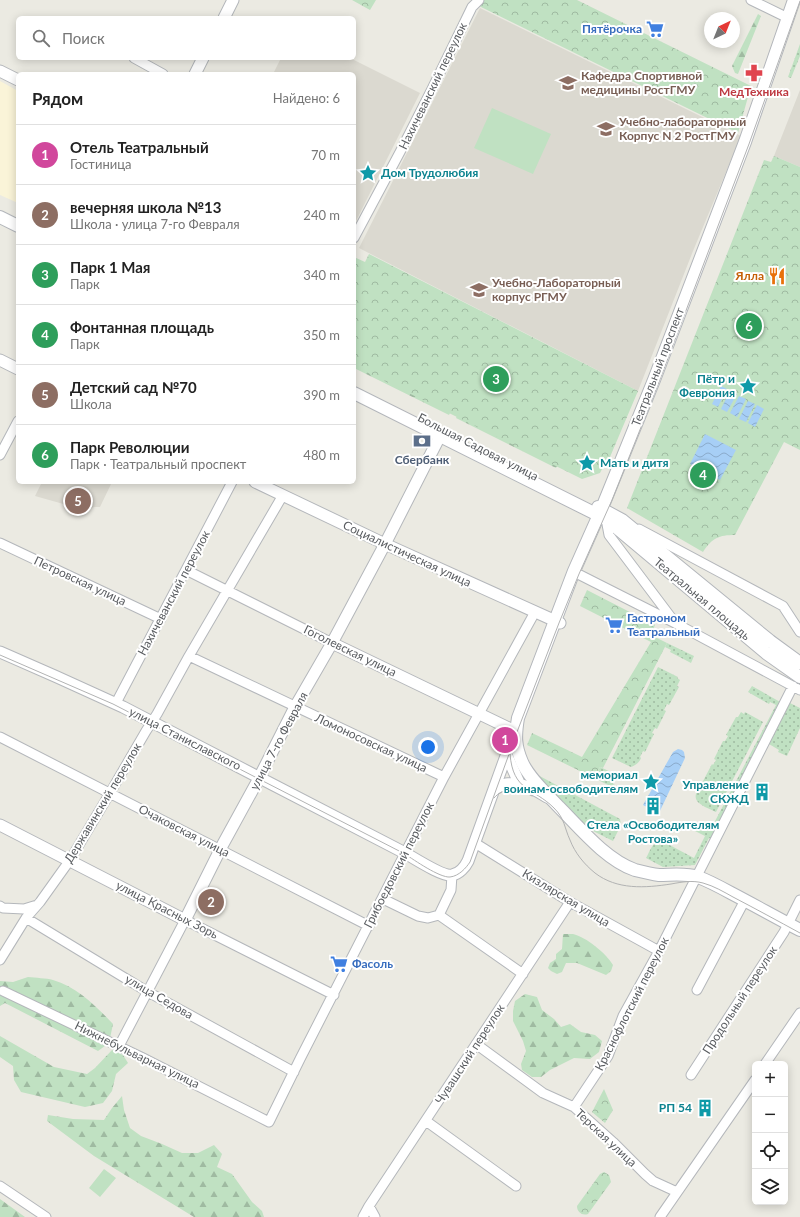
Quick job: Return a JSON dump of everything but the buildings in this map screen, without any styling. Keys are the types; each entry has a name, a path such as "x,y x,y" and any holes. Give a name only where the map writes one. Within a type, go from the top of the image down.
{"main road":[{"name":"Театральный проспект","path":"515,731 518,718 558,622 580,575 604,514 742,149 794,0"},
{"name":"Театральный проспект","path":"558,622 574,572 604,514 661,383 762,117 800,8"},
{"path":"0,209 16,216"},
{"path":"0,217 16,225"},
{"name":"Большая Садовая улица","path":"356,386 604,514"},
{"name":"Большая Садовая улица","path":"356,394 440,436 604,514"},
{"name":"Театральная площадь","path":"604,514 622,520 770,641 800,662"},
{"name":"Театральная площадь","path":"604,514 766,653 798,684"},
{"path":"515,731 516,747 523,764 535,781 599,847 623,864 634,869 657,874 685,874 697,876 800,930"}],"street":[{"path":"225,16 233,0"},
{"name":"Нахичеванский переулок","path":"356,234 414,124 472,7 479,0"},
{"path":"752,0 788,18"},
{"path":"138,60 159,72"},
{"path":"196,72 202,60"},
{"path":"0,71 16,79"},
{"path":"0,360 16,368"},
{"path":"0,455 16,425"},
{"name":"улица 7-го Февраля","path":"119,1046 185,920 220,849 260,777 295,707 332,643 385,544 440,436"},
{"name":"Нахичеванский переулок","path":"116,703 231,484"},
{"name":"Социалистическая улица","path":"259,484 385,544 558,622"},
{"name":"Державинский переулок","path":"0,960 26,918 37,906 70,860 152,722 283,495"},
{"name":"Театральная площадь","path":"604,514 609,535 675,623"},
{"name":"Театральная площадь","path":"622,520 783,606 800,632"},
{"name":"Петровская улица","path":"0,543 160,618"},
{"name":"Гоголевская улица","path":"186,570 332,643 515,731"},
{"name":"Театральная площадь","path":"580,575 798,684"},
{"name":"Грибоедовский переулок","path":"269,1122 444,777 535,612"},
{"name":"улица Станиславского","path":"0,652 58,676 116,703 405,853 438,872 452,875"},
{"name":"Ломоносовская улица","path":"189,656 444,777"},
{"name":"Краснофлотский переулок","path":"574,1107 608,1056 623,1016 659,951 798,684"},
{"name":"Театральный проспект","path":"452,875 466,865 515,731"},
{"name":"Очаковская улица","path":"0,737 369,926"},
{"path":"507,756 520,785"},
{"path":"495,789 506,784 520,785 531,788 553,800"},
{"name":"улица Красных Зорь","path":"0,825 185,920 334,994"},
{"name":"Кизлярская улица","path":"475,843 570,902 659,951"},
{"path":"383,899 418,916 428,918 439,915 451,890 452,875"},
{"path":"697,990 745,900"},
{"name":"Продольный переулок","path":"691,1075 784,932 800,900"},
{"name":"Чувашский переулок","path":"363,1217 570,902"},
{"path":"0,906 3,908 24,909 37,906"},
{"path":"439,915 523,974"},
{"name":"улица Седова","path":"26,918 148,992 294,1072"},
{"name":"Нижнебульварная улица","path":"3,991 119,1046 269,1122"},
{"path":"768,1061 800,1013"},
{"name":"Терская улица","path":"476,1044 543,1093 574,1107 613,1142 645,1174 657,1183 677,1192"},
{"path":"663,1216 677,1192 752,1084"},
{"path":"426,1121 516,1186"},
{"path":"0,1186 46,1217"},
{"path":"369,1206 375,1217"}],"shaded area":[{"path":"480,8 741,136 693,251 638,391 359,248"},
{"path":"280,60 354,60 420,93 356,221 356,72 274,72"},
{"path":"0,81 16,90 16,202 0,195"},
{"path":"800,90 800,167 774,156"},
{"path":"41,484 111,484 100,507 94,507 86,510 79,511 80,507 74,507 35,496"}],"green space":[{"path":"352,0 376,0 370,10"},
{"path":"473,0 577,0 751,86 738,133 481,7"},
{"path":"758,14 761,16 738,74 735,73 732,66"},
{"path":"543,28 562,38 559,43 540,34"},
{"path":"800,44 800,56 791,78 788,77"},
{"path":"492,108 551,134 533,174 474,148"},
{"path":"774,156 800,167 800,450 784,442 735,535 716,538 703,552 627,508 764,160 771,162"},
{"path":"369,254 638,391 610,457 608,457 600,473 582,479 356,367 356,258 365,262"},
{"path":"356,361 452,409 449,415 356,369"},
{"path":"459,412 559,462 556,468 456,418"},
{"path":"587,590 655,625 651,635 667,643 603,768 600,767 594,778 527,745 532,733 582,757 651,642 580,606"},
{"path":"667,643 694,656 691,663 670,652 671,650 665,647"},
{"path":"658,667 678,677 677,678 680,680 677,686 679,687 669,705 667,704 664,710 666,711 657,729 655,728 652,733 654,734 645,752 643,751 638,763 631,767 612,758"},
{"path":"752,686 782,703 711,839 709,838 695,865 663,867 646,858 654,844 662,841 694,858 705,836 689,828 691,825 694,826 695,823 698,825 700,822 703,823 704,821 713,825 776,705 770,702 769,704 748,692"},
{"path":"790,703 800,708 800,728 787,756 778,752 779,750 769,744"},
{"path":"741,712 744,714 745,712 763,722 716,812 699,803 696,794 703,784 702,783 712,764 713,765 716,760 714,759 723,741 725,741 728,736 726,735 736,717 738,717"},
{"path":"600,767 611,772 610,775 613,776 611,779 614,781 613,784 615,785 614,788 594,778"},
{"path":"534,773 620,819 621,825 613,841 589,829"},
{"path":"563,934 573,934 584,938 595,946 610,960 613,965 611,971 606,975 577,963 566,963 562,972 557,974 551,971 548,968 550,963 556,959 556,954 562,949"},
{"path":"28,977 50,979 62,983 86,998 113,1024 109,1043 98,1051 5,1003 0,1006 0,981 13,982"},
{"path":"525,994 537,997 542,1010 554,1019 561,1027 570,1024 581,1032 595,1035 602,1041 599,1052 590,1059 574,1058 550,1070 541,1077 532,1077 522,1070 521,1064 526,1051 523,1041 513,1021 513,1011 515,1001"},
{"path":"0,1036 54,1067 87,1074 95,1068 112,1050 123,1055 128,1063 116,1074 112,1091 103,1103 85,1107 21,1092 14,1080 13,1066 0,1057"},
{"path":"604,1089 613,1110 605,1123 592,1112"},
{"path":"122,1096 124,1110 130,1128 141,1136 182,1153 198,1153 214,1145 222,1154 217,1167 232,1174 252,1202 262,1211 264,1217 194,1217 94,1156 47,1121 48,1115 73,1119 104,1120"},
{"path":"104,1169 116,1178 100,1197 89,1188"},
{"path":"604,1172 609,1175 611,1182 588,1214 580,1213 577,1206 600,1174"},
{"path":"0,1199 25,1217 0,1217"}],"water":[{"path":"721,386 727,389 718,407 712,404"},
{"path":"730,391 737,394 727,412 721,409"},
{"path":"739,396 746,399 737,417 730,413"},
{"path":"748,401 755,404 746,422 739,419"},
{"path":"757,405 764,409 755,427 748,423"},
{"path":"705,434 736,450 720,480 690,464"},
{"path":"678,749 684,752 685,758 659,813 654,810 657,805 652,802 649,808 643,805 673,752"}],"tram line":[{"path":"0,655 113,704 405,854 440,875 450,877 462,871 470,862 517,732 559,623 612,500 659,382 749,144 800,1"},
{"path":"510,754 515,776 525,787 546,801 558,812 577,854 591,870 604,879 622,885 641,887 687,882 703,883 719,889 800,933"},
{"path":"494,798 498,794 507,790 517,790 532,796"}],"place":[{"name":"Пятёрочка","path":"655,29"},
{"name":"МедТехника","path":"754,73"},
{"name":"Кафедра Спортивной медицины РостГМУ","path":"568,83"},
{"name":"Учебно-лабораторный Корпус N 2 РостГМУ","path":"606,129"},
{"name":"Дом Трудолюбия","path":"368,173"},
{"name":"Ялла","path":"777,276"},
{"name":"Учебно-Лабораторный корпус РГМУ","path":"479,290"},
{"name":"Парк Революции","path":"749,326"},
{"name":"Парк 1 Мая","path":"496,379"},
{"name":"Пётр и Феврония","path":"748,386"},
{"name":"Сбербанк","path":"422,441"},
{"name":"Мать и дитя","path":"587,463"},
{"name":"Фонтанная площадь","path":"703,475"},
{"name":"Детский сад №70","path":"78,501"},
{"name":"Гастроном Театральный","path":"614,625"},
{"name":"Отель Театральный","path":"505,740"},
{"name":"мемориал воинам-освободителям","path":"651,782"},
{"name":"Управление СКЖД","path":"762,792"},
{"name":"Стела «Освободителям Ростова»","path":"653,806"},
{"name":"вечерняя школа №13","path":"211,902"},
{"name":"Фасоль","path":"339,964"},
{"name":"РП 54","path":"705,1108"}]}
